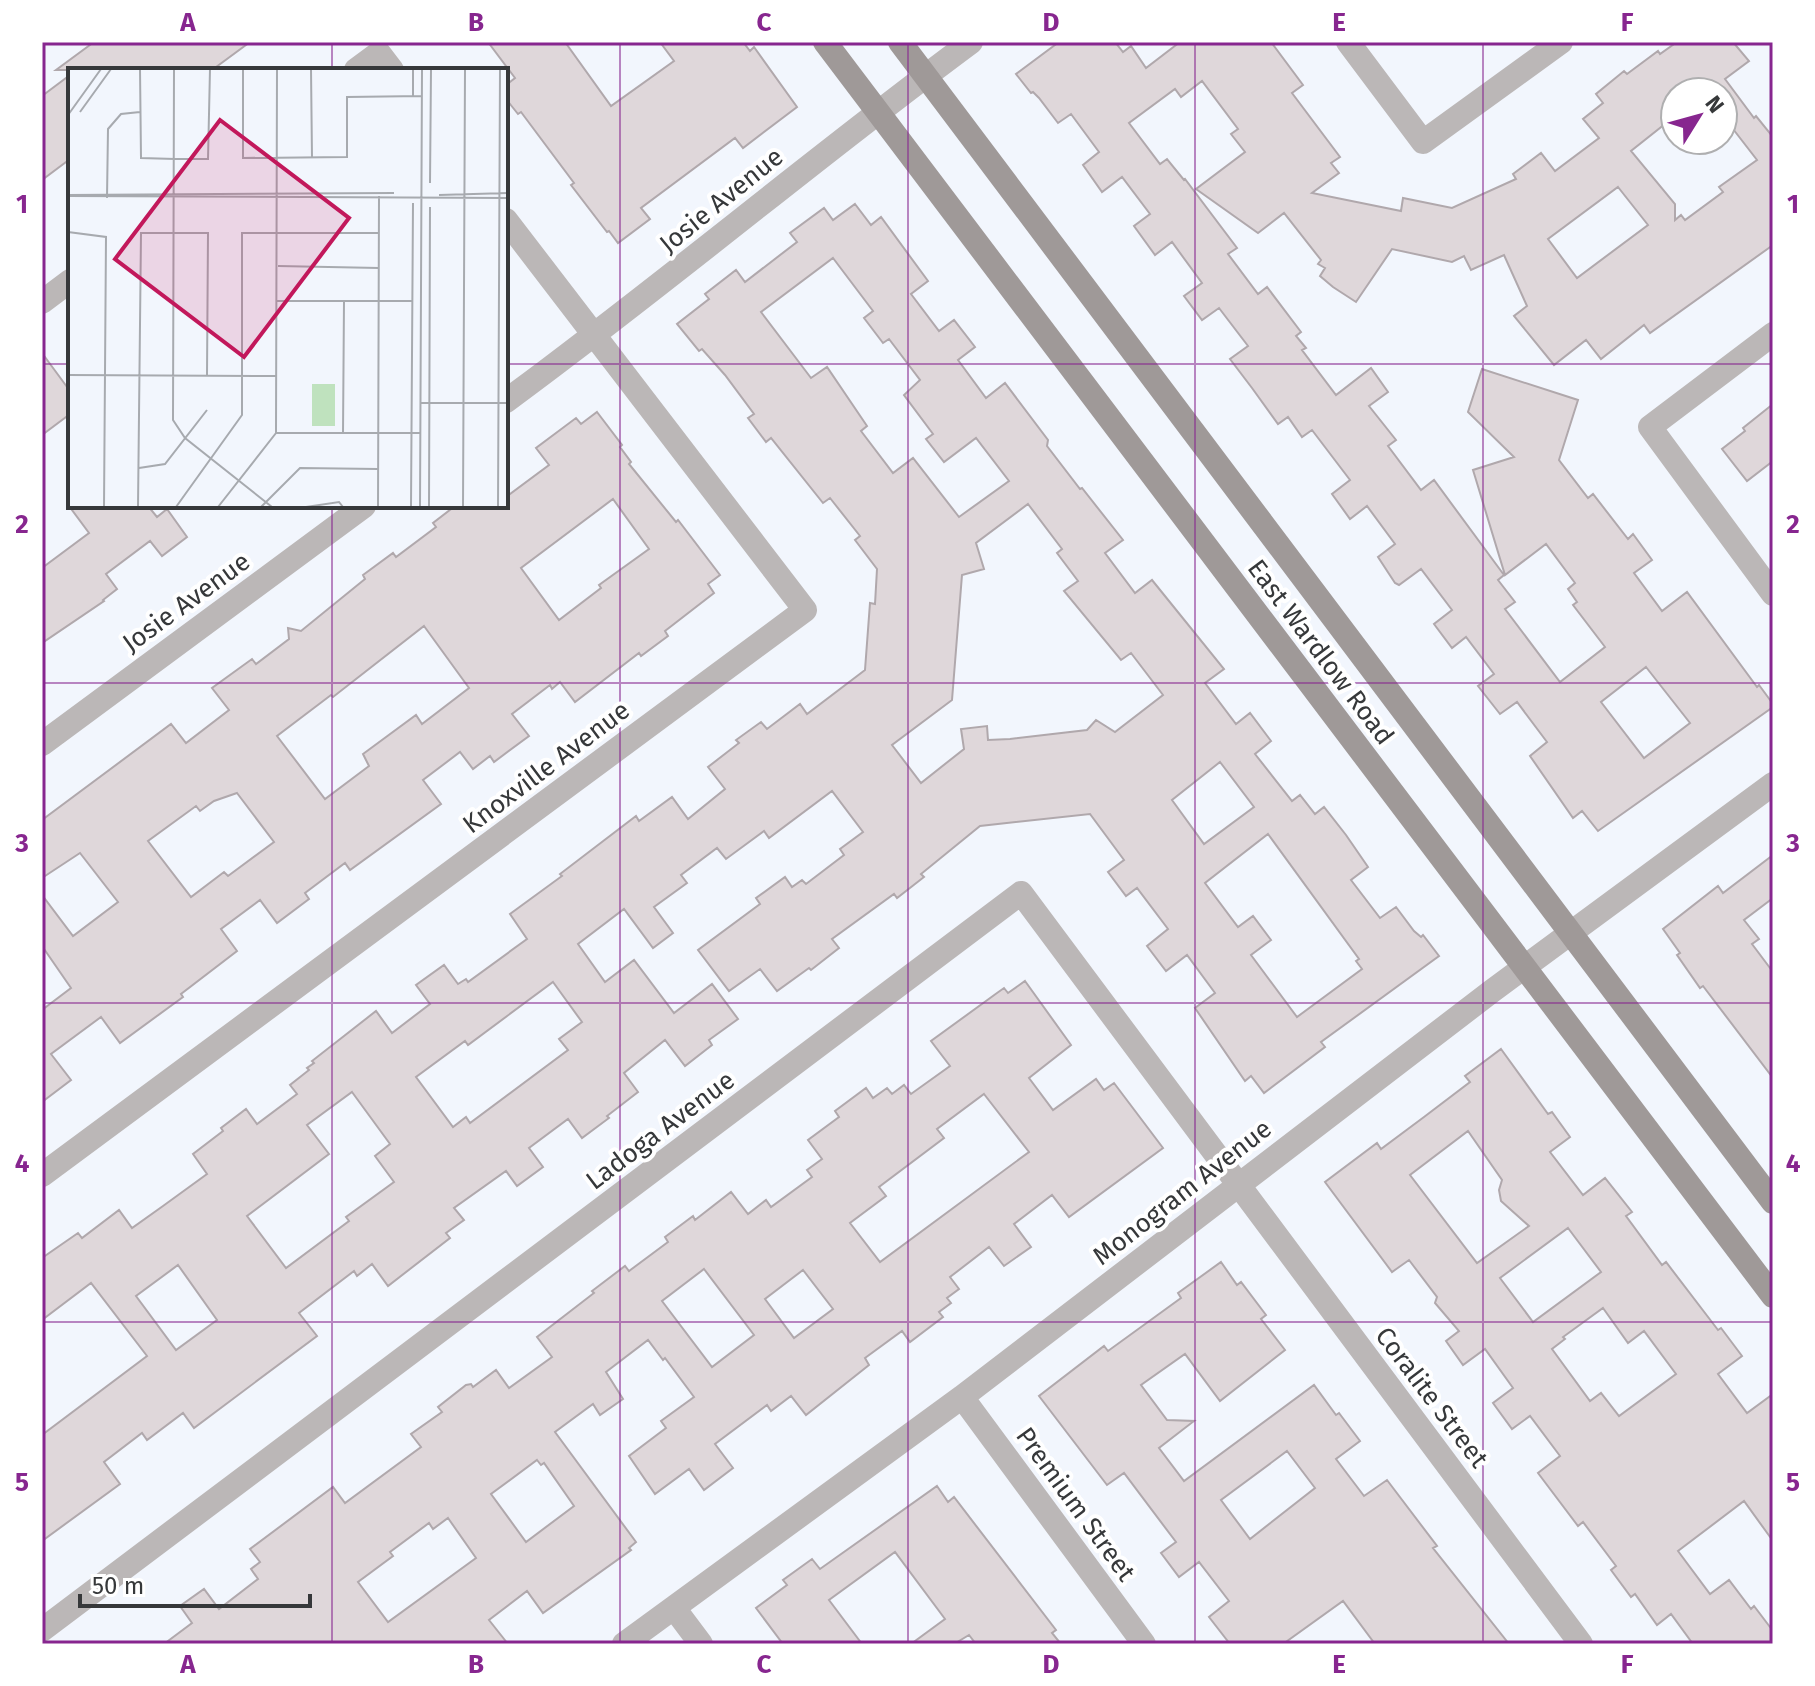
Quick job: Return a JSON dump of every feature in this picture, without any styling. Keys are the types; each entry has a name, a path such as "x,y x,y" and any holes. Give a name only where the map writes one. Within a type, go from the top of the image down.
{"main road":[{"name":"East Wardlow Road","path":"825,42 1773,1296"},
{"name":"East Wardlow Road","path":"900,42 1773,1202"}],"street":[{"name":"Josie Avenue","path":"508,400 594,336 877,111 971,42"},
{"path":"1348,42 1423,142 1561,42"},
{"path":"359,68 379,53 390,68"},
{"path":"508,223 594,336"},
{"path":"42,302 68,282"},
{"path":"1773,334 1650,427 1773,594"},
{"name":"Knoxville Avenue","path":"42,1175 805,610 594,336"},
{"name":"Josie Avenue","path":"42,744 361,508"},
{"name":"Monogram Avenue","path":"624,1644 962,1397 1524,967 1773,784"},
{"name":"Ladoga Avenue","path":"42,1630 1021,893 1238,1184"},
{"name":"Coralite Street","path":"1238,1184 1581,1644"},
{"name":"Premium Street","path":"962,1397 1144,1644"},
{"path":"674,1608 701,1644"}],"building":[{"path":"94,42 250,42 215,68 56,70"},
{"path":"488,42 565,42 611,106 674,61 660,42 743,42 750,51 754,47 797,107 743,148 735,138 641,208 650,219 618,243 571,185 574,183 521,112 518,114 508,102 508,83 515,78"},
{"path":"1059,42 1115,42 1123,52 1131,46 1146,68 1180,42 1271,42 1303,85 1292,93 1340,157 1331,163 1339,173 1312,193 1401,211 1403,198 1452,208 1516,179 1513,174 1541,153 1555,171 1599,138 1583,119 1603,103 1596,94 1624,71 1627,74 1658,51 1660,54 1677,42 1733,42 1749,61 1729,76 1659,76 1659,129 1631,151 1675,204 1675,220 1681,215 1685,220 1723,192 1719,187 1757,160 1739,137 1739,98 1773,137 1773,245 1650,333 1644,325 1601,359 1586,340 1554,365 1514,316 1527,306 1504,255 1471,270 1464,256 1452,262 1392,249 1356,302 1333,287 1320,276 1325,268 1318,264 1321,260 1284,213 1258,233 1196,189 1245,152 1231,134 1238,129 1202,81 1181,97 1175,89 1129,123 1160,164 1167,159 1185,179 1237,248 1228,254 1258,294 1267,287 1301,332 1296,336 1306,348 1302,350 1336,395 1371,368 1388,392 1369,406 1396,440 1388,446 1421,490 1434,480 1504,575 1498,580 1515,602 1505,609 1560,682 1605,647 1573,605 1577,602 1568,589 1575,583 1546,544 1505,575 1473,470 1514,457 1468,412 1482,369 1578,400 1559,460 1588,498 1593,494 1628,539 1633,534 1652,560 1634,573 1662,611 1687,592 1773,707 1598,831 1582,811 1573,818 1530,756 1547,742 1517,702 1500,714 1478,686 1494,674 1466,637 1452,648 1434,624 1452,610 1421,569 1399,585 1395,583 1378,557 1395,544 1367,506 1350,519 1332,494 1350,480 1312,430 1302,437 1288,417 1278,424 1230,359 1248,346 1219,308 1202,320 1184,296 1202,283 1172,242 1155,255 1134,226 1150,214 1122,177 1102,192 1083,165 1099,152 1071,114 1058,123 1039,98 1016,74","holes":["1618,187 1648,225 1577,278 1548,239","1646,667 1690,723 1644,758 1601,702"]},
{"path":"68,76 68,160 42,180 42,96"},
{"path":"855,204 871,225 881,217 928,281 911,294 939,331 954,320 975,347 958,360 986,398 1005,383 1048,440 1047,446 1123,540 1105,553 1135,593 1152,580 1224,669 1205,683 1236,724 1250,713 1271,741 1255,754 1292,801 1300,795 1315,814 1324,807 1346,835 1368,867 1351,880 1380,918 1396,907 1439,956 1321,1042 1325,1047 1264,1093 1251,1076 1245,1081 1195,1008 1215,993 1187,955 1166,971 1147,946 1168,929 1137,888 1126,896 1108,872 1124,860 1090,814 980,826 921,874 924,877 897,898 894,894 832,939 839,948 811,970 809,968 777,991 760,969 729,991 698,950 760,904 756,898 785,877 792,887 802,880 806,884 844,855 840,849 863,832 832,791 769,838 764,831 726,859 717,848 681,875 687,883 654,907 673,933 653,948 624,909 578,944 605,982 634,960 674,1013 712,984 738,1019 709,1040 712,1045 685,1066 665,1040 624,1073 638,1092 607,1116 609,1118 582,1138 568,1119 529,1148 543,1167 517,1186 506,1171 454,1208 464,1220 446,1233 450,1238 388,1286 372,1264 357,1276 354,1271 299,1313 317,1336 194,1428 183,1413 147,1440 142,1433 104,1462 120,1484 42,1541 42,1435 147,1356 91,1283 42,1320 42,1258 78,1233 82,1238 119,1210 132,1228 163,1206 207,1174 193,1154 223,1131 221,1128 246,1109 257,1124 297,1094 290,1085 309,1070 307,1068 314,1063 312,1061 376,1011 392,1033 430,1004 416,985 444,965 458,984 466,979 468,982 527,939 510,914 562,876 560,874 636,816 639,821 672,797 688,819 725,789 708,767 739,743 736,740 761,722 767,729 800,704 807,714 865,670 870,603 875,604 877,569 855,540 860,536 830,498 823,503 771,438 766,442 748,418 754,414 725,375 702,349 699,351 677,324 709,299 705,294 736,270 745,282 797,242 790,233 824,208 833,220","holes":["833,258 873,311 864,318 883,343 889,339 920,380 904,395 933,434 926,439 944,462 976,438 1009,481 959,517 913,458 893,473 861,431 867,426 827,367 811,378 761,312","1028,504 1062,549 1057,553 1078,581 1064,591 1121,660 1131,653 1163,695 1115,732 1096,720 1087,730 1010,739 988,740 987,726 961,729 964,749 921,783 892,745 952,700 962,575 984,569 976,543","1220,762 1254,807 1204,844 1172,800","1268,834 1359,959 1356,961 1362,969 1297,1017 1251,955 1271,940 1253,916 1238,927 1205,883","553,982 582,1022 559,1039 568,1050 470,1123 466,1117 453,1127 416,1077 465,1041 468,1045","352,1092 390,1144 375,1156 394,1182 346,1217 349,1221 286,1268 247,1216 329,1154 307,1125","178,1265 217,1320 176,1350 136,1296"]},
{"path":"42,353 68,388 68,416 42,435"},
{"path":"1773,404 1773,461 1747,481 1722,449"},
{"path":"597,412 622,445 620,447 631,462 629,464 720,575 708,584 714,593 665,631 668,636 641,656 639,653 575,702 560,682 552,689 550,685 512,714 529,736 494,762 490,756 473,769 460,752 423,780 441,804 350,870 345,863 305,893 309,899 277,923 260,900 221,929 237,951 181,994 183,997 120,1043 101,1017 51,1054 71,1080 42,1102 42,1010 71,988 42,946 42,895 73,936 118,902 80,853 42,878 42,820 171,724 186,743 229,710 212,688 252,659 256,664 289,639 288,628 301,631 365,579 363,575 393,553 396,557 436,527 433,523 452,508 508,508 508,496 549,465 536,448 576,418 581,424","holes":["613,499 649,549 599,585 601,588 559,620 521,568","424,626 469,688 422,724 416,715 363,754 369,766 325,799 277,736","237,793 274,842 228,876 224,872 191,897 148,841 196,806 200,811 214,801"]},
{"path":"70,508 150,508 157,517 167,509 187,537 162,556 150,541 106,574 117,589 42,643 42,568 89,533"},
{"path":"1773,855 1773,898 1744,920 1759,939 1752,944 1773,972 1773,1078 1703,986 1700,988 1663,929 1718,886 1723,893"},
{"path":"1025,981 1071,1045 1029,1078 1053,1110 1096,1079 1104,1090 1114,1083 1163,1148 1069,1217 1052,1195 1014,1224 1031,1247 1004,1266 989,1247 950,1277 959,1289 947,1298 951,1303 939,1312 943,1317 910,1342 902,1331 865,1358 869,1365 806,1415 791,1396 771,1411 767,1405 715,1444 733,1468 704,1490 689,1469 655,1494 629,1456 666,1428 661,1421 694,1397 648,1340 606,1372 623,1399 600,1415 593,1404 555,1432 636,1542 629,1548 631,1550 543,1613 527,1591 489,1620 508,1644 164,1644 192,1623 180,1606 204,1589 219,1609 258,1579 251,1569 260,1562 250,1549 333,1487 345,1503 421,1447 411,1434 442,1412 438,1407 466,1385 473,1387 496,1370 509,1388 552,1357 537,1337 625,1266 629,1271 668,1242 665,1237 693,1216 695,1220 731,1192 748,1214 766,1200 771,1207 812,1177 807,1170 822,1159 808,1140 839,1117 835,1111 866,1088 873,1098 887,1088 892,1094 904,1085 911,1094 950,1066 931,1041 1004,988 1008,993","holes":["984,1094 1029,1152 880,1262 850,1223 886,1196 879,1187 944,1138 937,1129","704,1269 754,1335 712,1367 662,1301","803,1270 833,1309 794,1338 765,1299","537,1460 541,1465 544,1463 574,1506 526,1542 491,1494","448,1518 476,1558 388,1622 358,1582 393,1556 390,1552 429,1523 433,1529"]},
{"path":"1501,1049 1548,1114 1552,1112 1570,1137 1550,1152 1583,1195 1605,1178 1632,1212 1626,1216 1662,1265 1666,1262 1742,1356 1718,1374 1747,1413 1773,1394 1773,1541 1744,1501 1678,1551 1710,1594 1729,1580 1773,1631 1773,1644 1693,1644 1671,1614 1657,1625 1635,1594 1631,1597 1611,1570 1616,1566 1583,1522 1578,1526 1538,1473 1560,1456 1530,1416 1512,1429 1493,1403 1513,1388 1485,1349 1463,1365 1446,1341 1459,1331 1435,1303 1437,1297 1409,1260 1392,1272 1325,1182 1377,1143 1381,1149 1424,1117 1470,1082 1465,1076","holes":["1468,1131 1502,1180 1499,1190 1501,1201 1529,1226 1477,1263 1410,1175","1568,1228 1601,1272 1533,1322 1500,1278","1603,1308 1628,1343 1644,1331 1676,1374 1619,1416 1601,1393 1590,1401 1552,1349 1565,1339 1563,1337"]},
{"path":"1221,1262 1237,1285 1241,1282 1266,1315 1261,1319 1285,1350 1220,1401 1185,1354 1141,1385 1167,1420 1194,1421 1159,1448 1184,1481 1314,1385 1360,1441 1336,1459 1364,1496 1387,1480 1437,1546 1433,1548 1509,1644 1375,1644 1343,1601 1283,1644 1230,1644 1209,1617 1229,1601 1199,1562 1179,1577 1161,1553 1176,1542 1124,1473 1107,1485 1039,1396 1104,1346 1108,1351 1181,1298 1178,1293","holes":["1287,1451 1315,1488 1250,1539 1221,1500"]},
{"path":"937,1486 948,1502 954,1497 1056,1630 1052,1633 1061,1644 976,1644 969,1635 954,1644 911,1644 945,1619 895,1552 829,1600 862,1644 783,1644 756,1608 787,1585 783,1580 812,1559 820,1569"}]}
